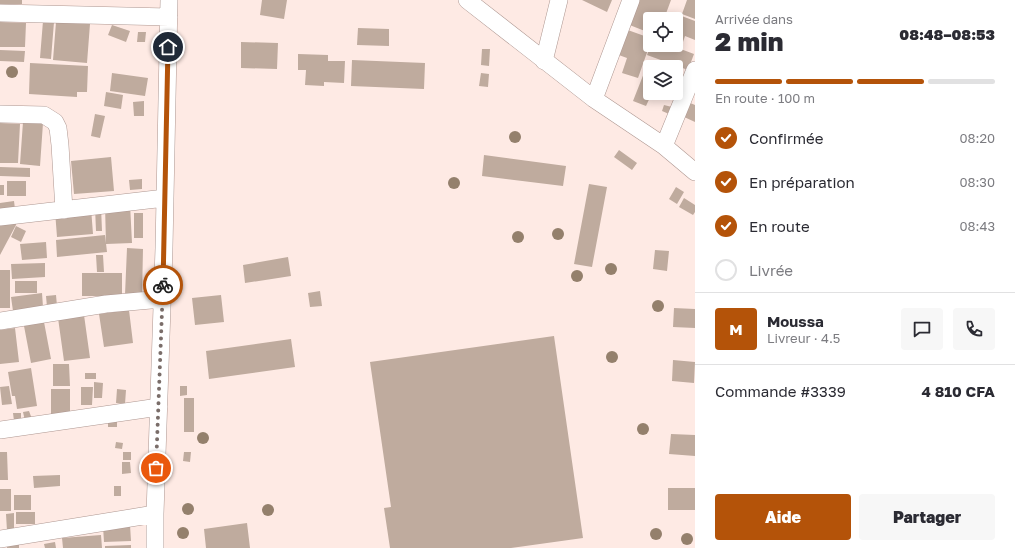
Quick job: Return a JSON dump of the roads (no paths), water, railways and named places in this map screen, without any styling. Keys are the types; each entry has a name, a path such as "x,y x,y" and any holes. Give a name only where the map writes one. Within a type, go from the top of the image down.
{"street":[{"path":"155,548 169,0"},
{"path":"467,0 594,99 664,146 695,172"},
{"path":"544,61 559,0"},
{"path":"594,99 631,0"},
{"path":"0,13 168,17"},
{"path":"664,146 695,70"},
{"path":"0,114 44,115 55,122 58,128 60,145 64,210"},
{"path":"0,217 165,198"},
{"path":"0,322 106,304 162,299"},
{"path":"0,430 159,407"},
{"path":"0,539 155,514"}]}
